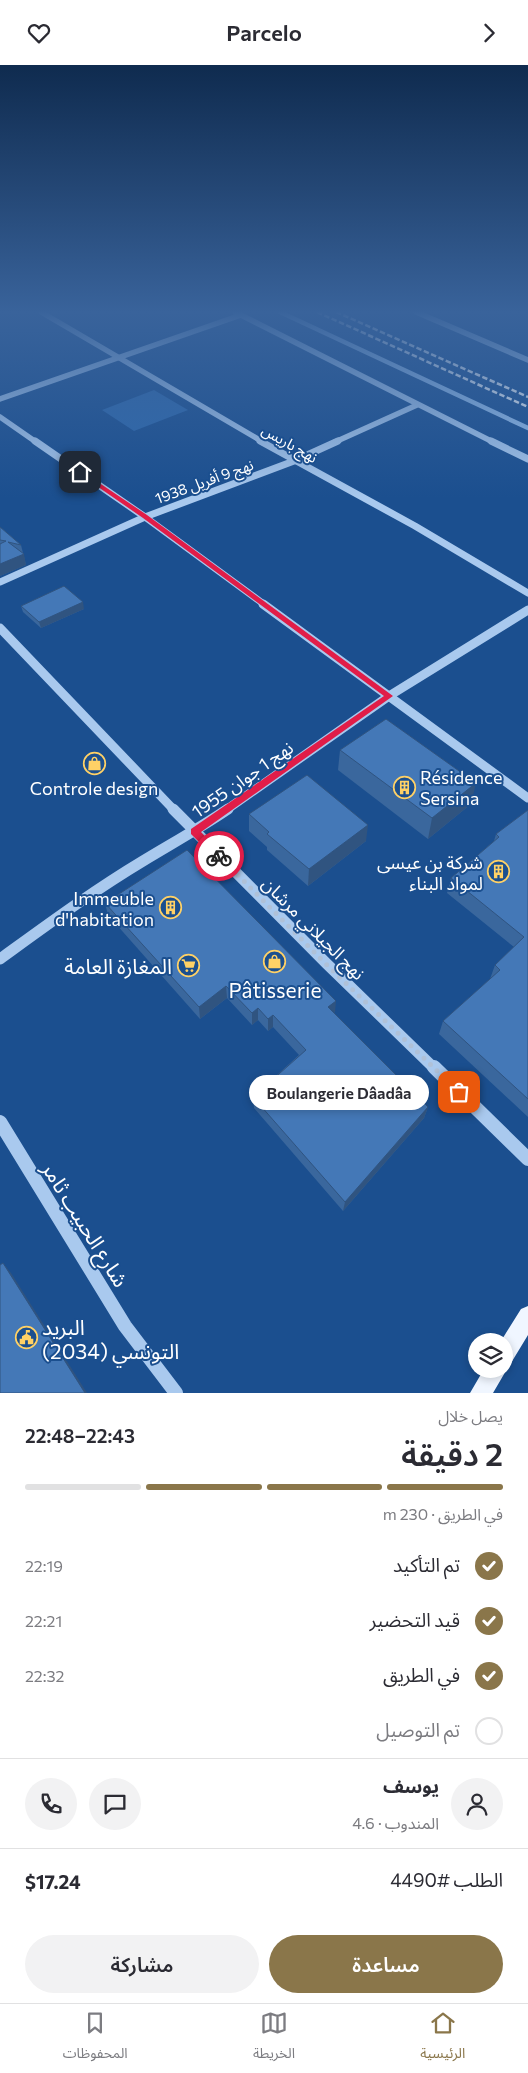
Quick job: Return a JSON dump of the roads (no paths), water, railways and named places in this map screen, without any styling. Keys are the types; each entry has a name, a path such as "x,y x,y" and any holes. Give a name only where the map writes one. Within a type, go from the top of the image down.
{"main road":[{"path":"513,1341 528,1316"},
{"path":"481,1393 490,1378"}],"street":[{"path":"0,399 74,374"},
{"name":"نهج باريس","path":"149,374 294,461 415,526 528,593"},
{"path":"357,374 528,459"},
{"name":"نهج 9 أفريل 1938","path":"0,582 145,517 294,461 417,405"},
{"path":"0,417 145,517 528,798"},
{"name":"نهج 1 جوان 1955","path":"0,959 89,895 143,861 195,832 389,696 528,610"},
{"name":"نهج الجيلاني مرشان","path":"0,628 195,832 326,964 528,1159"},
{"name":"شارع الحبيب ثامر","path":"0,1122 125,1326 176,1393"}],"waterway":[{"path":"412,374 528,428"}],"railway":[{"path":"455,374 528,407"},
{"path":"476,374 528,397"}],"place":[{"name":"Controle design","path":"94,763"},
{"name":"Résidence Sersina","path":"404,787"},
{"name":"شركة بن عيسى لمواد البناء","path":"499,872"},
{"name":"Immeuble d'habitation","path":"170,908"},
{"name":"Pâtisserie","path":"275,962"},
{"name":"المغازة العامة","path":"188,965"},
{"name":"Boulangerie Dâadâa","path":"459,1092"},
{"name":"البريد التونسي (2034)","path":"26,1338"}]}
